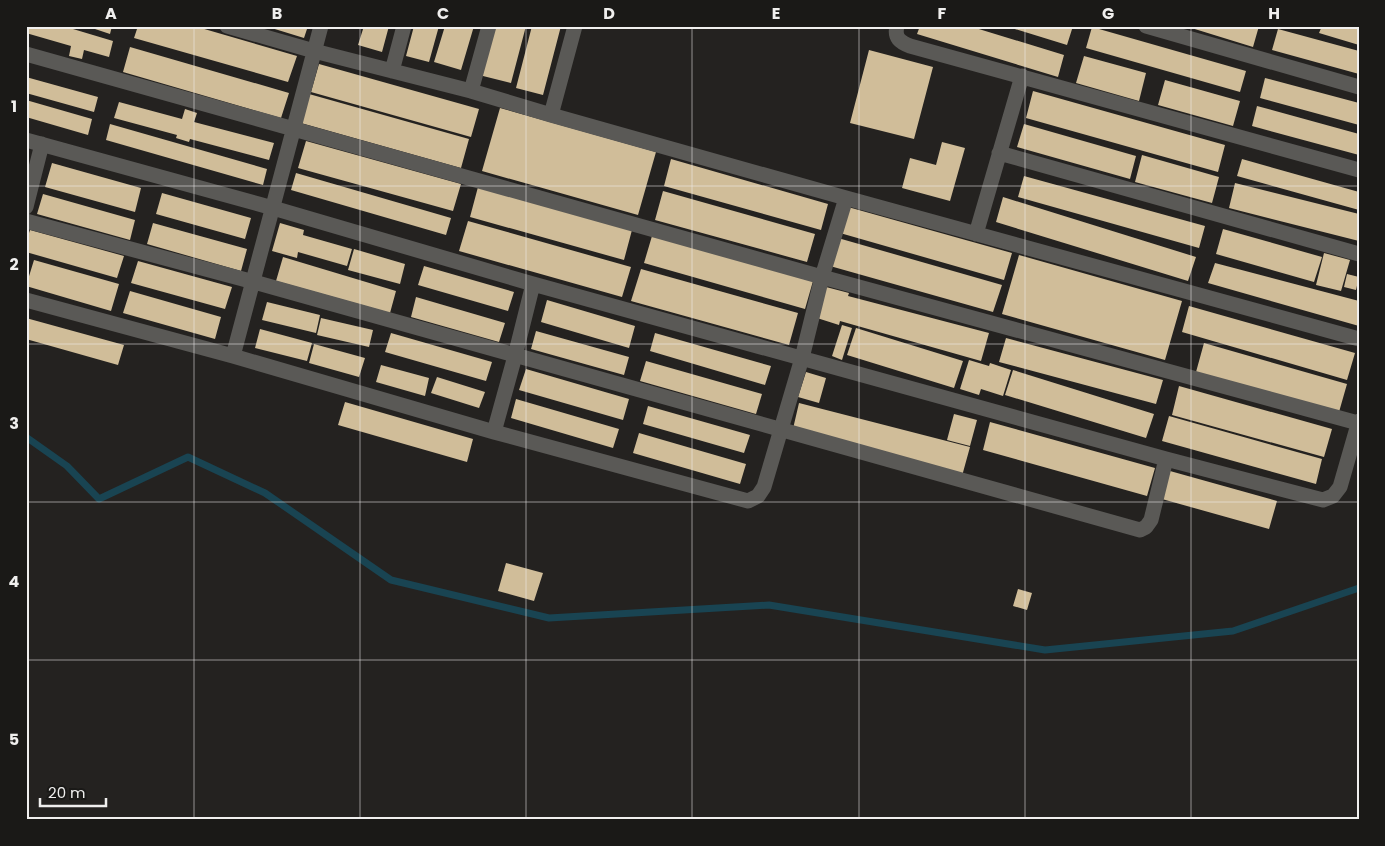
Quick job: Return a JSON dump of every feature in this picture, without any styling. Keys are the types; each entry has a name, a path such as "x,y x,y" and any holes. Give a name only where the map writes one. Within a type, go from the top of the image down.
{"street":[{"path":"227,26 314,51 471,91 846,198 1359,339"},
{"path":"233,356 321,26"},
{"path":"392,71 404,26"},
{"path":"471,91 490,26"},
{"path":"551,115 575,26"},
{"path":"897,26 895,34 897,38 910,46 1359,170"},
{"path":"1146,26 1359,86"},
{"path":"26,54 822,276 1358,422 1355,445 1340,487 1333,496 1323,500 1166,459 533,284 273,208 26,140"},
{"path":"976,234 1022,76"},
{"path":"26,207 42,144"},
{"path":"999,153 1359,254"},
{"path":"26,300 233,356 494,432 748,501 758,496 764,487 802,358 822,276 846,198"},
{"path":"26,221 254,282 1140,530 1146,527 1151,520 1166,459"},
{"path":"494,432 533,284"}],"building":[{"path":"26,26 63,26 113,41 109,57 84,50 82,59 69,56 71,46 26,33"},
{"path":"86,26 112,26 110,34"},
{"path":"138,26 194,26 297,56 288,82 134,38"},
{"path":"265,26 308,26 304,38"},
{"path":"364,26 389,26 382,52 358,45"},
{"path":"414,26 439,26 429,62 406,56"},
{"path":"445,26 474,26 461,70 434,62"},
{"path":"492,26 526,26 511,83 479,75"},
{"path":"532,26 561,26 543,95 516,88"},
{"path":"920,26 969,26 1064,55 1058,77 917,34"},
{"path":"1005,26 1073,26 1067,45"},
{"path":"1185,26 1259,26 1253,47"},
{"path":"1322,26 1359,26 1359,45 1319,33"},
{"path":"1092,27 1246,71 1240,92 1086,48"},
{"path":"1278,29 1359,51 1359,74 1272,50"},
{"path":"130,47 289,93 281,118 123,72"},
{"path":"869,50 933,67 914,139 850,123"},
{"path":"1084,56 1146,73 1139,101 1076,83"},
{"path":"319,64 479,109 471,137 311,92"},
{"path":"26,77 98,97 94,112 26,93"},
{"path":"1265,78 1359,103 1359,125 1260,98"},
{"path":"1165,80 1240,101 1233,126 1158,105"},
{"path":"1033,91 1225,145 1218,172 1026,118"},
{"path":"309,94 469,139 461,168 301,123"},
{"path":"26,100 92,119 88,135 26,117"},
{"path":"119,102 182,119 185,109 197,113 194,122 274,143 269,160 190,139 189,142 176,138 177,135 114,118"},
{"path":"1257,106 1359,134 1359,155 1252,126"},
{"path":"500,108 656,152 638,215 482,171"},
{"path":"110,124 267,169 263,185 106,140"},
{"path":"1024,124 1136,156 1130,179 1017,147"},
{"path":"306,141 461,184 453,211 298,168"},
{"path":"942,142 965,148 950,201 902,188 910,158 936,165"},
{"path":"1142,155 1219,177 1212,203 1135,182"},
{"path":"671,159 828,204 821,230 664,186"},
{"path":"1242,159 1359,192 1359,210 1237,176"},
{"path":"52,163 141,188 135,212 45,187"},
{"path":"296,173 451,218 446,235 291,190"},
{"path":"1024,176 1205,226 1199,248 1018,197"},
{"path":"1235,183 1359,214 1359,241 1229,208"},
{"path":"478,187 632,230 624,260 470,217"},
{"path":"663,191 815,234 807,262 655,220"},
{"path":"162,193 251,218 245,239 156,214"},
{"path":"43,194 135,220 130,240 37,214"},
{"path":"1003,197 1196,257 1188,281 996,222"},
{"path":"848,207 1012,253 1004,280 840,233"},
{"path":"468,221 631,267 622,297 459,251"},
{"path":"153,223 247,249 241,271 147,244"},
{"path":"280,223 304,230 303,235 352,249 347,266 298,252 297,258 272,251"},
{"path":"1223,229 1322,257 1314,282 1216,254"},
{"path":"30,230 124,256 117,278 26,252 26,242"},
{"path":"652,236 813,281 805,309 644,263"},
{"path":"838,238 1002,285 993,312 830,266"},
{"path":"354,249 405,264 400,284 348,270"},
{"path":"1324,253 1350,260 1341,291 1316,285"},
{"path":"1019,255 1182,301 1165,360 1002,314"},
{"path":"283,257 396,291 390,313 276,281"},
{"path":"34,260 119,284 111,311 26,286"},
{"path":"138,261 232,287 225,309 131,283"},
{"path":"1215,263 1359,301 1359,326 1208,283"},
{"path":"424,266 514,292 508,311 418,285"},
{"path":"641,269 798,313 789,345 631,301"},
{"path":"1347,274 1359,277 1356,290 1344,287"},
{"path":"826,287 849,293 848,296 989,333 981,361 840,321 839,325 817,318"},
{"path":"130,291 221,317 215,339 123,313"},
{"path":"416,297 505,323 499,342 411,317"},
{"path":"547,300 635,326 629,348 541,322"},
{"path":"267,302 320,315 316,333 262,320"},
{"path":"1189,306 1355,353 1347,380 1182,332"},
{"path":"26,318 124,345 118,365 26,339"},
{"path":"321,318 373,330 369,347 317,335"},
{"path":"842,325 852,328 842,360 832,356"},
{"path":"856,328 963,361 954,388 847,355"},
{"path":"260,329 312,343 307,361 255,348"},
{"path":"536,331 629,357 624,375 531,349"},
{"path":"391,333 492,362 486,381 385,352"},
{"path":"655,333 771,366 765,385 650,351"},
{"path":"1006,338 1163,380 1156,404 999,362"},
{"path":"1204,343 1347,384 1339,412 1196,372"},
{"path":"314,344 365,358 359,377 309,363"},
{"path":"969,360 989,366 990,363 1011,370 1003,396 981,389 979,395 960,389"},
{"path":"646,361 762,394 756,414 640,381"},
{"path":"381,365 429,378 425,396 376,382"},
{"path":"526,369 629,399 623,420 519,390"},
{"path":"1013,370 1154,414 1146,438 1005,395"},
{"path":"806,372 826,378 819,403 798,397"},
{"path":"437,377 485,392 479,408 431,393"},
{"path":"1179,386 1332,429 1324,457 1172,415"},
{"path":"516,399 619,429 613,448 511,418"},
{"path":"345,402 473,439 467,462 338,425"},
{"path":"799,403 970,447 962,476 792,433"},
{"path":"648,406 750,435 744,453 643,424"},
{"path":"954,414 977,420 970,446 947,440"},
{"path":"1169,416 1322,459 1316,484 1162,441"},
{"path":"990,422 1155,468 1147,496 983,450"},
{"path":"639,433 746,464 740,484 633,453"},
{"path":"1170,471 1277,501 1269,529 1162,499"},
{"path":"506,563 543,573 534,601 498,591"},
{"path":"1018,589 1032,593 1027,610 1013,606"}],"waterway":[{"path":"26,437 67,466 99,499 188,457 265,493 391,580 549,618 769,605 1045,650 1233,631 1359,588"}]}
